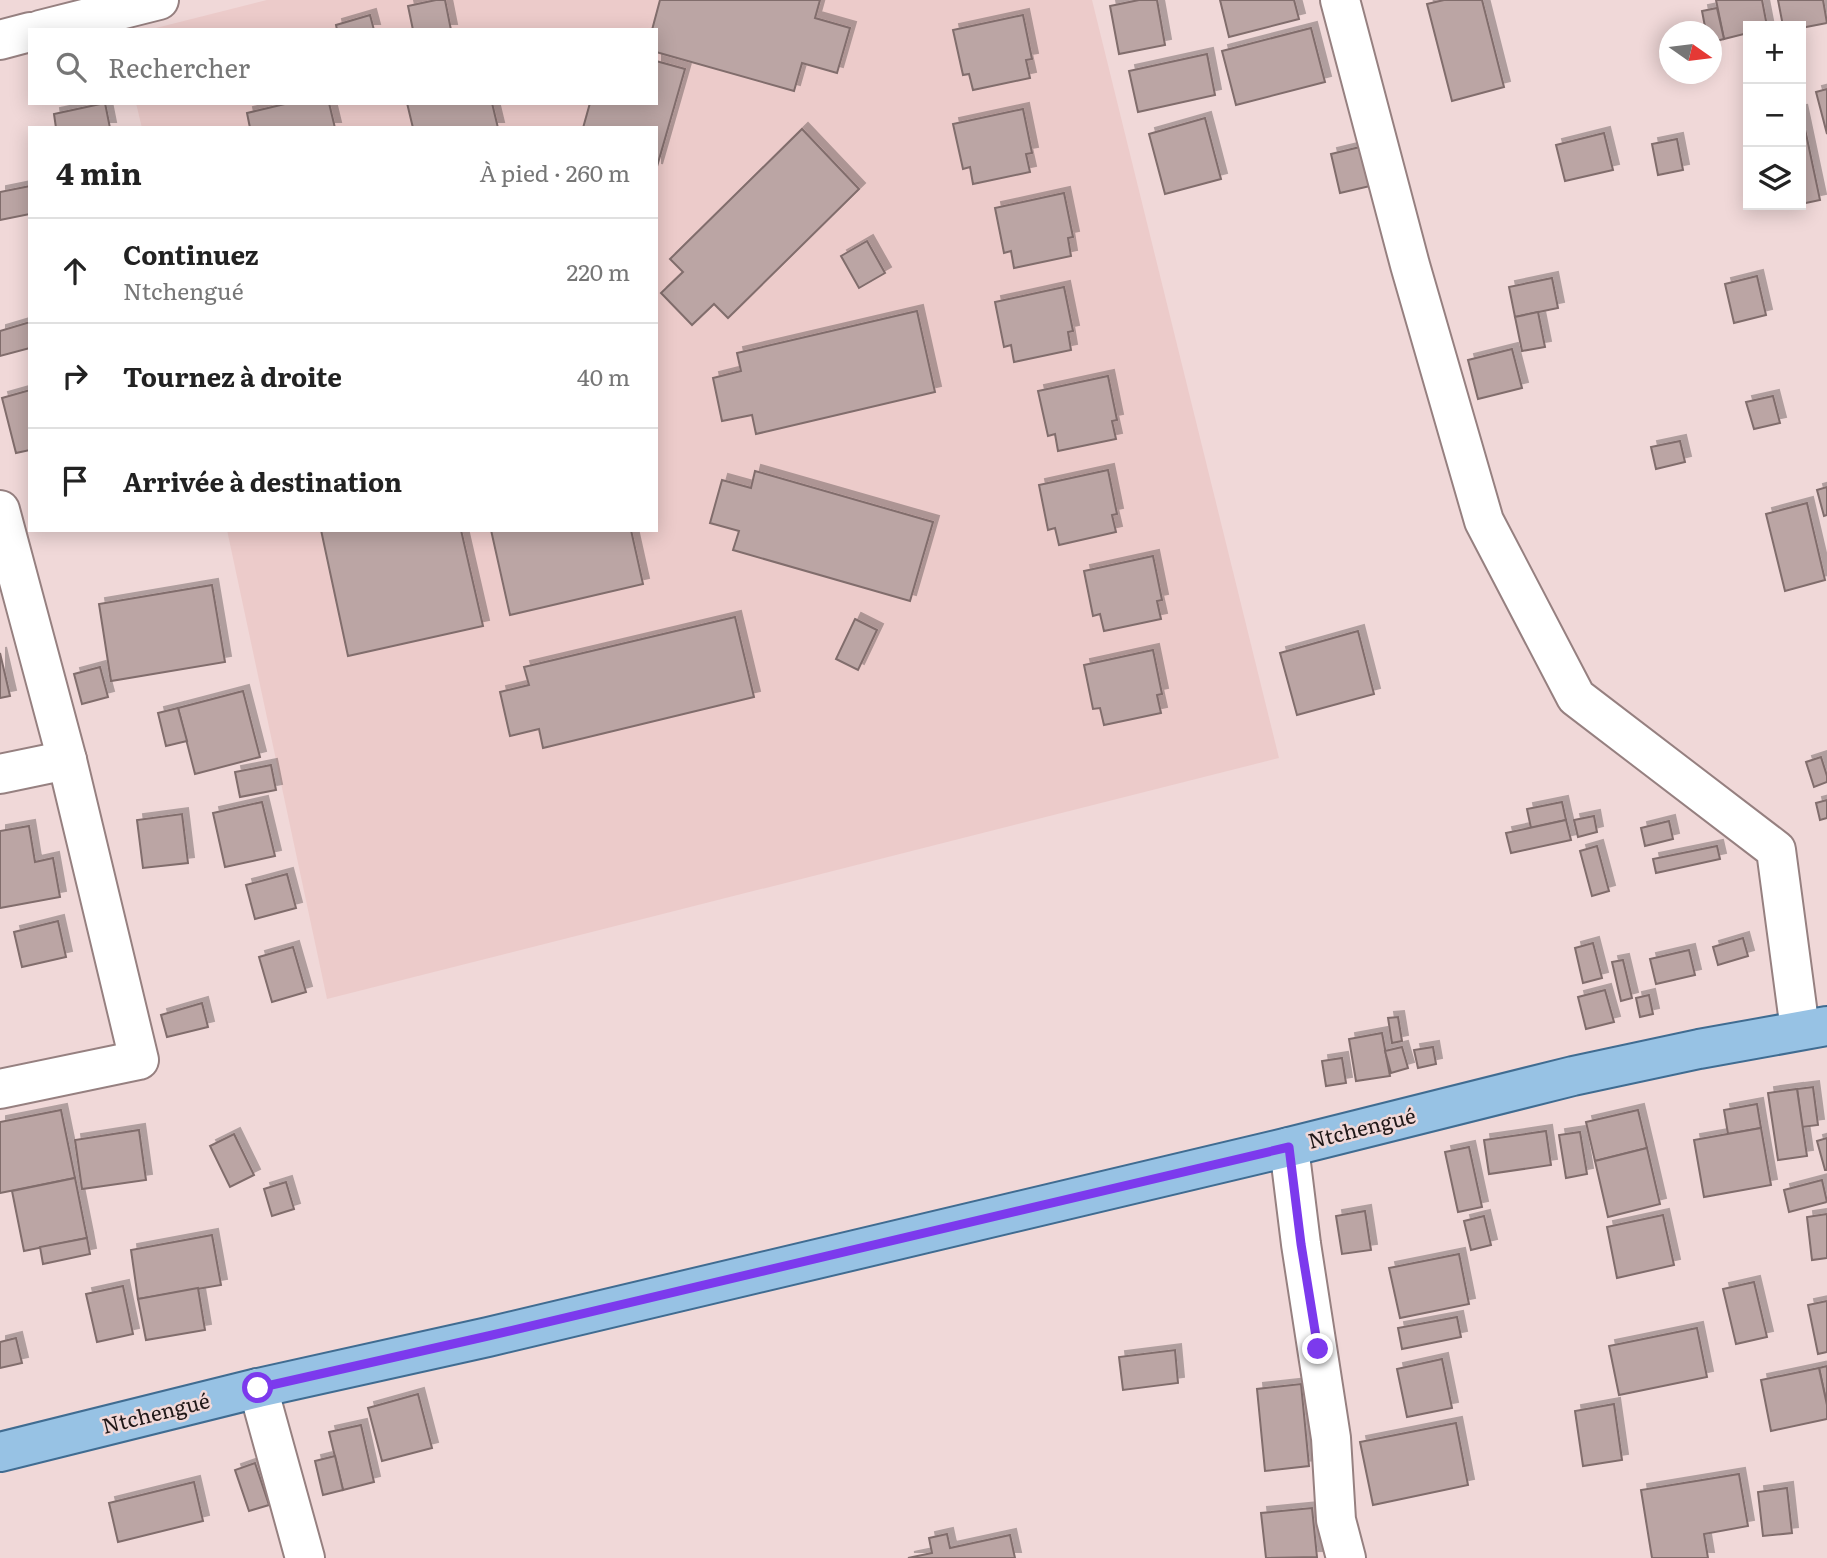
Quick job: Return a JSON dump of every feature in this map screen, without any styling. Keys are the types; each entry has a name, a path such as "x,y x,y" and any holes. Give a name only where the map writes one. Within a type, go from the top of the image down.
{"main road":[{"name":"Ntchengué","path":"0,1452 258,1388 1289,1147 1573,1076 1814,1028"}],"street":[{"path":"48,28 159,0"},
{"path":"1340,0 1410,265 1484,521 1576,697 1776,850 1814,1028"},
{"path":"0,40 28,33"},
{"path":"0,510 67,760 139,1060 0,1089"},
{"path":"0,775 67,760"},
{"path":"1289,1147 1331,1438 1336,1520 1346,1558"},
{"path":"258,1388 304,1558"}],"shaded area":[{"path":"267,0 1092,0 1279,758 327,999 227,532 658,532 658,126 142,126 136,105 658,105 658,28 156,28"}],"building":[{"path":"445,0 451,28 413,28 408,6"},
{"path":"660,0 820,0 815,18 850,28 837,73 802,63 794,91 658,53 658,28 653,28"},
{"path":"1139,0 1157,0 1165,45 1119,54 1110,6"},
{"path":"1220,0 1294,0 1299,19 1229,37"},
{"path":"1444,0 1482,0 1504,87 1452,101 1427,4"},
{"path":"1716,0 1762,0 1766,21 1743,21 1743,34 1724,39"},
{"path":"1778,0 1823,0 1827,23 1806,27 1806,21 1782,21"},
{"path":"1717,8 1720,21 1704,21 1702,11"},
{"path":"370,15 373,28 337,28 336,25"},
{"path":"1023,15 1032,59 1026,60 1030,78 973,90 969,74 963,75 953,30"},
{"path":"1311,28 1325,82 1236,105 1222,51"},
{"path":"1207,54 1215,95 1138,112 1129,71"},
{"path":"658,62 685,69 658,163 658,126 584,126 589,105 658,105"},
{"path":"1827,89 1827,134 1816,92"},
{"path":"105,105 110,126 56,126 54,114"},
{"path":"281,105 329,105 335,126 250,126 247,113"},
{"path":"407,105 492,105 498,126 413,126"},
{"path":"1023,109 1032,153 1026,154 1030,172 973,184 970,167 963,169 953,124"},
{"path":"1205,118 1221,179 1165,194 1149,134"},
{"path":"802,129 859,189 728,318 714,304 692,325 661,293 683,272 670,259"},
{"path":"1604,133 1613,170 1565,181 1556,145"},
{"path":"1806,134 1820,200 1806,203"},
{"path":"1677,139 1683,170 1658,175 1652,144"},
{"path":"1360,147 1370,186 1340,193 1331,154"},
{"path":"28,186 28,214 0,220 0,192"},
{"path":"1064,193 1073,237 1068,238 1071,256 1014,268 1011,251 1004,253 995,208"},
{"path":"867,241 885,273 859,288 841,256"},
{"path":"1757,276 1766,315 1734,323 1725,284"},
{"path":"1552,278 1558,308 1515,317 1509,287"},
{"path":"1064,287 1073,331 1068,332 1071,350 1014,362 1011,345 1004,347 995,302"},
{"path":"917,311 935,392 756,434 752,415 722,421 713,378 741,371 737,353"},
{"path":"1538,312 1545,347 1522,351 1515,317"},
{"path":"28,323 28,349 0,356 0,331"},
{"path":"1512,349 1522,388 1478,399 1468,360"},
{"path":"1108,376 1117,420 1112,421 1116,439 1058,451 1055,434 1048,436 1038,391"},
{"path":"28,391 28,450 16,453 2,398"},
{"path":"1773,396 1780,423 1754,429 1746,402"},
{"path":"1680,441 1685,462 1656,469 1651,447"},
{"path":"1108,470 1117,514 1112,515 1116,532 1059,545 1055,528 1048,530 1039,485"},
{"path":"755,471 933,522 910,601 733,550 739,531 710,523 722,480 751,488"},
{"path":"1827,487 1827,515 1824,516 1817,490"},
{"path":"1807,503 1825,580 1785,591 1766,514"},
{"path":"321,532 461,532 483,626 348,656"},
{"path":"491,532 631,532 643,584 510,615"},
{"path":"1153,556 1162,600 1157,601 1161,619 1104,631 1100,614 1093,616 1084,571"},
{"path":"212,585 225,662 111,681 99,604"},
{"path":"735,617 754,697 543,748 539,729 510,736 500,692 529,685 524,667"},
{"path":"855,619 877,630 858,670 836,659"},
{"path":"1358,631 1374,694 1297,715 1280,653"},
{"path":"1153,650 1162,694 1157,695 1161,713 1104,725 1100,708 1093,709 1084,665"},
{"path":"0,653 10,696 0,698"},
{"path":"100,667 108,697 82,704 74,674"},
{"path":"243,691 260,757 195,774 178,708"},
{"path":"178,708 187,741 166,746 158,713"},
{"path":"1821,757 1827,782 1814,787 1806,762"},
{"path":"271,765 276,790 240,797 235,772"},
{"path":"1827,800 1827,818 1820,820 1816,803"},
{"path":"262,802 275,856 225,867 213,813"},
{"path":"1562,802 1566,820 1531,828 1527,809"},
{"path":"182,814 188,863 143,868 137,820"},
{"path":"1594,816 1597,832 1578,837 1574,820"},
{"path":"1566,820 1571,840 1511,853 1506,833"},
{"path":"1669,821 1673,839 1645,846 1641,828"},
{"path":"29,826 35,862 53,858 60,897 0,908 0,831"},
{"path":"1597,846 1609,891 1592,896 1580,851"},
{"path":"1717,846 1720,859 1656,873 1653,859"},
{"path":"287,874 296,908 255,919 246,885"},
{"path":"58,921 66,957 22,967 14,932"},
{"path":"1743,938 1748,956 1718,965 1713,947"},
{"path":"1593,943 1602,978 1583,983 1575,948"},
{"path":"293,947 306,992 272,1002 259,957"},
{"path":"1689,950 1695,975 1656,984 1650,959"},
{"path":"1623,960 1632,998 1621,1001 1612,962"},
{"path":"1605,990 1614,1022 1586,1029 1578,997"},
{"path":"1649,995 1653,1014 1640,1017 1636,998"},
{"path":"202,1003 208,1027 167,1037 161,1015"},
{"path":"1398,1017 1402,1041 1392,1043 1388,1018"},
{"path":"1382,1033 1390,1076 1356,1081 1349,1039"},
{"path":"1402,1047 1408,1068 1391,1073 1385,1051"},
{"path":"1433,1047 1436,1064 1418,1068 1414,1050"},
{"path":"1342,1058 1346,1083 1326,1086 1322,1061"},
{"path":"1813,1087 1818,1125 1802,1127 1797,1089"},
{"path":"1797,1089 1807,1156 1778,1160 1768,1093"},
{"path":"1757,1104 1761,1128 1728,1134 1724,1110"},
{"path":"61,1110 75,1178 0,1193 0,1122"},
{"path":"1638,1110 1647,1148 1595,1161 1586,1122"},
{"path":"1761,1128 1771,1185 1704,1197 1694,1140"},
{"path":"139,1130 146,1180 82,1189 75,1140"},
{"path":"1546,1131 1551,1165 1489,1174 1484,1140"},
{"path":"1580,1132 1587,1174 1566,1178 1559,1135"},
{"path":"234,1134 254,1175 230,1187 210,1146"},
{"path":"1827,1138 1827,1170 1825,1170 1817,1141"},
{"path":"1469,1147 1482,1207 1458,1212 1445,1152"},
{"path":"1647,1148 1660,1204 1608,1217 1595,1161"},
{"path":"75,1178 87,1238 24,1251 12,1191"},
{"path":"1822,1180 1827,1202 1789,1212 1784,1190"},
{"path":"286,1182 294,1209 272,1216 264,1189"},
{"path":"1365,1211 1371,1250 1342,1254 1336,1216"},
{"path":"1827,1214 1827,1258 1812,1260 1807,1217"},
{"path":"1663,1215 1674,1265 1617,1278 1607,1227"},
{"path":"1484,1216 1491,1245 1471,1250 1464,1221"},
{"path":"212,1235 221,1285 138,1299 131,1250"},
{"path":"87,1238 90,1254 43,1264 40,1247"},
{"path":"1459,1254 1469,1304 1400,1318 1389,1268"},
{"path":"1754,1282 1767,1337 1736,1344 1723,1289"},
{"path":"123,1286 133,1334 97,1342 86,1294"},
{"path":"198,1288 205,1330 146,1340 138,1299"},
{"path":"1827,1301 1827,1352 1818,1354 1808,1305"},
{"path":"1457,1317 1461,1337 1402,1349 1398,1328"},
{"path":"1697,1328 1707,1377 1619,1395 1609,1346"},
{"path":"16,1338 22,1363 0,1368 0,1342"},
{"path":"1175,1350 1178,1383 1123,1390 1119,1357"},
{"path":"1442,1359 1452,1408 1407,1417 1397,1369"},
{"path":"1827,1366 1827,1405 1819,1368"},
{"path":"1819,1368 1827,1405 1827,1419 1771,1431 1761,1380"},
{"path":"1301,1384 1309,1466 1265,1471 1257,1389"},
{"path":"418,1394 432,1448 382,1461 368,1408"},
{"path":"1614,1404 1622,1460 1583,1466 1575,1411"},
{"path":"1456,1423 1468,1485 1373,1505 1360,1442"},
{"path":"361,1425 374,1482 343,1490 329,1432"},
{"path":"335,1456 343,1490 323,1495 315,1461"},
{"path":"255,1463 269,1505 249,1511 235,1470"},
{"path":"1739,1474 1748,1526 1704,1534 1708,1558 1652,1558 1641,1490"},
{"path":"194,1482 203,1521 118,1542 109,1503"},
{"path":"1787,1488 1792,1533 1763,1536 1758,1492"},
{"path":"1312,1508 1317,1557 1266,1558 1261,1513"},
{"path":"947,1534 950,1548 1010,1535 1015,1558 908,1558 932,1553 929,1538"}],"route":[{"path":"258,1388 1289,1147 1318,1349"}]}
